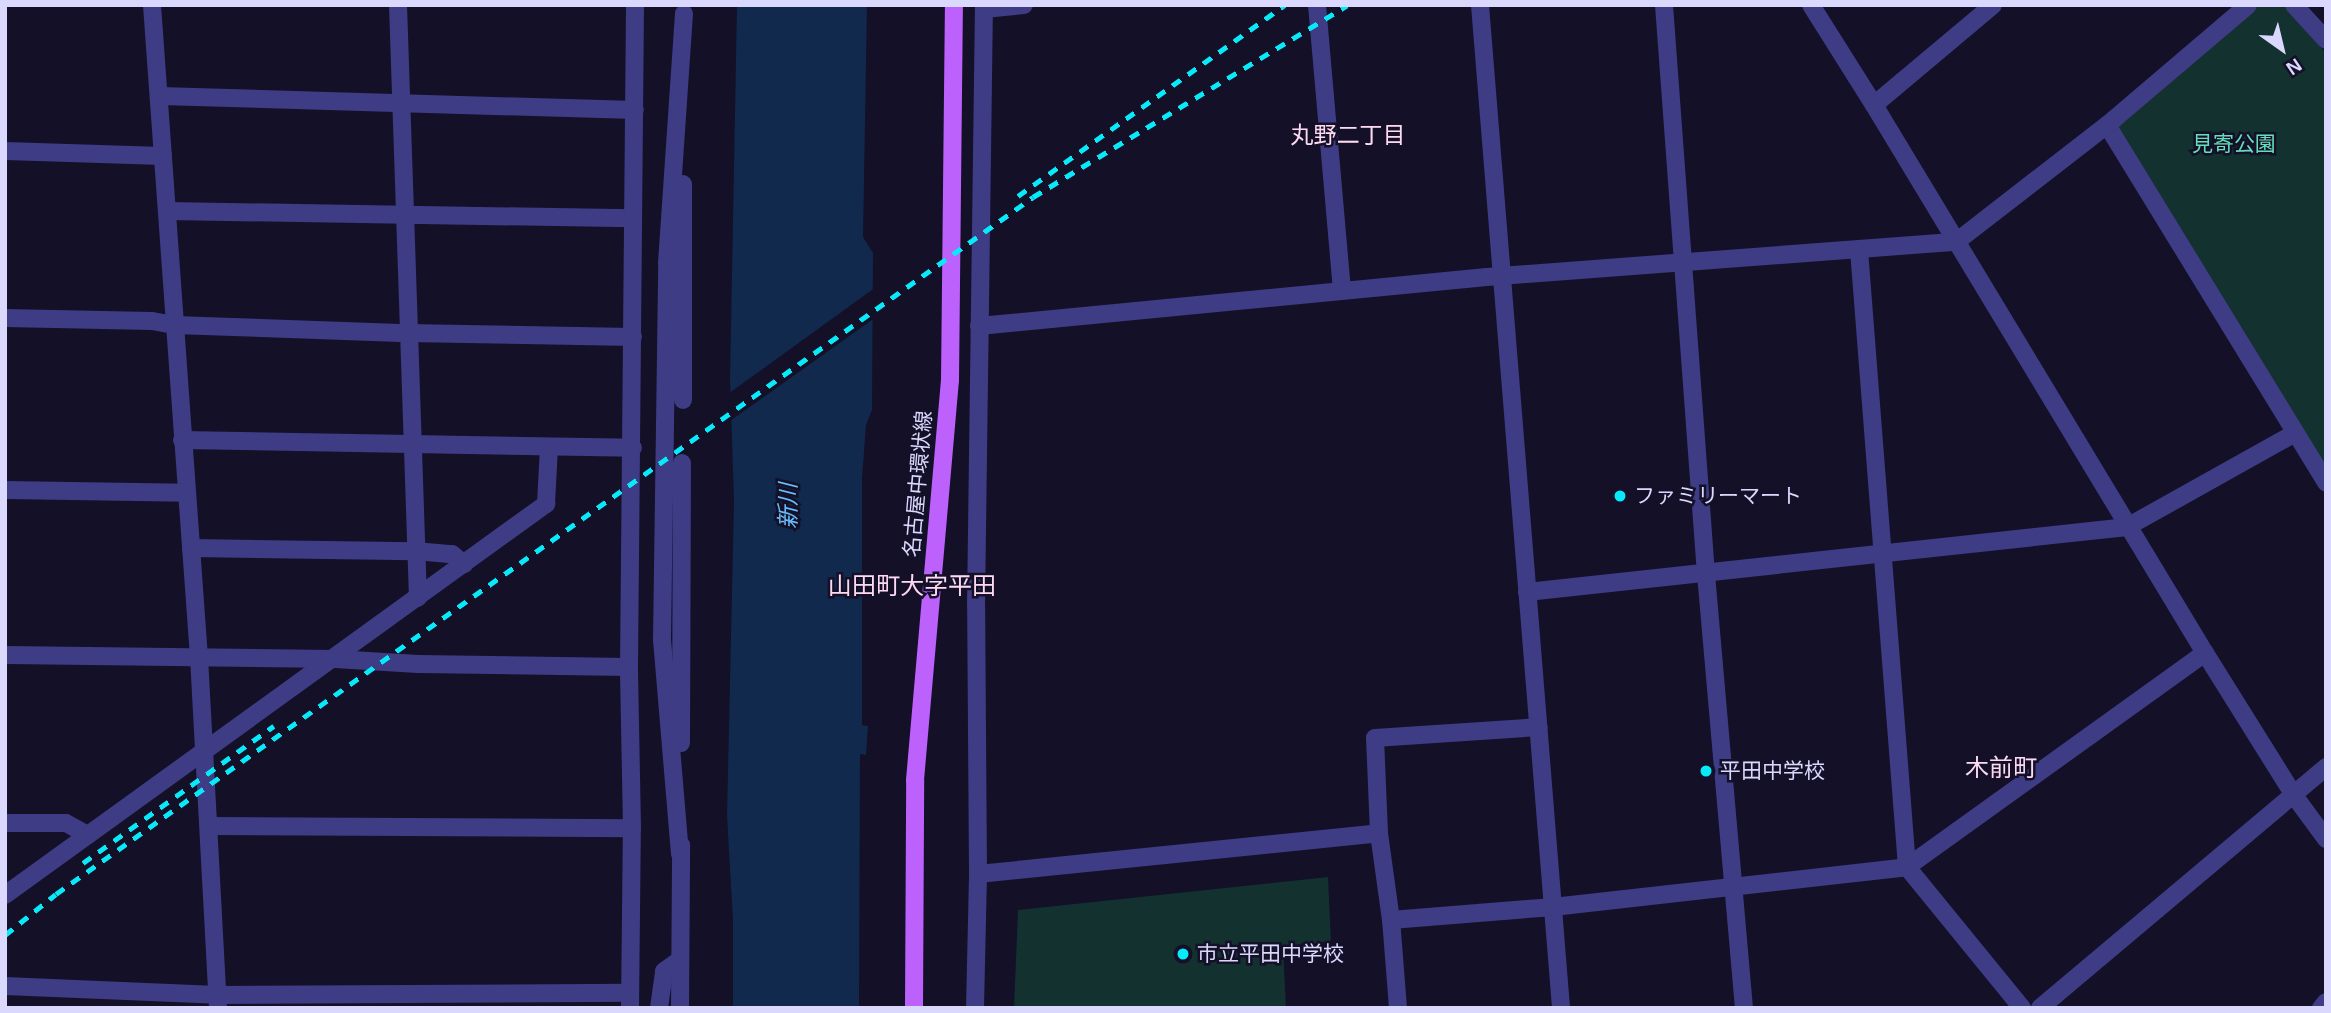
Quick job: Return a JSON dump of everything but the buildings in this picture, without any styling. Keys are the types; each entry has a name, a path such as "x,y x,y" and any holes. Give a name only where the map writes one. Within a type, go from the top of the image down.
{"main road":[{"name":"名古屋中環状線","path":"914,1008 915,780 950,380 954,5"}],"street":[{"path":"152,5 199,657 217,1002"},
{"path":"398,5 418,598"},
{"path":"5,986 217,1002 630,1001 632,828 629,667 635,5"},
{"path":"975,1008 978,874 976,606 984,7 1024,5"},
{"path":"1317,5 1342,291"},
{"path":"1480,5 1561,1008"},
{"path":"1664,5 1706,574 1744,1008"},
{"path":"1811,5 1874,105 2127,527 2293,794 2326,839"},
{"path":"1874,105 1993,5"},
{"path":"979,326 1500,276 1685,265 1956,243 2107,125 2248,5"},
{"path":"2294,5 2326,40"},
{"path":"682,400 684,10"},
{"path":"681,854 662,625 667,263 684,10"},
{"path":"160,96 635,110"},
{"path":"2107,125 2326,483"},
{"path":"5,151 163,156"},
{"path":"167,211 632,218"},
{"path":"1859,250 1907,867 2022,1008"},
{"path":"5,318 152,321 174,325 408,334 633,337"},
{"path":"1527,592 2127,527 2295,433"},
{"path":"182,440 633,448"},
{"path":"5,895 546,504 550,447"},
{"path":"680,1008 682,463"},
{"path":"5,490 186,493"},
{"path":"191,548 415,551 452,554 464,564"},
{"path":"1391,920 1553,907 1732,884 1907,867 2205,653"},
{"path":"5,655 335,659 418,664 629,667"},
{"path":"1398,1008 1391,920 1379,833 1375,738 1539,727"},
{"path":"2040,1008 2326,767"},
{"path":"5,823 66,824 88,835"},
{"path":"209,826 632,828"},
{"path":"978,874 1379,833"},
{"path":"659,1008 664,971 680,960"},
{"path":"2321,1008 2326,1002"}],"green space":[{"name":"見寄公園","path":"2257,5 2283,5 2326,53 2326,470 2115,126"},
{"name":"市立平田中学校","path":"1328,877 1331,942 1283,946 1286,1008 1014,1008 1018,910"}],"water":[{"name":"新川","path":"737,5 867,5 863,237 873,253 872,410 866,425 862,479 862,725 868,726 866,755 860,754 859,1008 733,1008 733,920 727,816 734,501 730,380"}],"pier":[{"path":"876,287 876,317 730,421 728,394"}],"railway":[{"path":"1018,196 1285,5"},
{"path":"5,935 56,894 1033,197 1347,5"},
{"path":"83,863 274,726"}],"place":[{"name":"ファミリーマート","path":"1620,496"},
{"name":"平田中学校","path":"1706,771"},
{"name":"市立平田中学校","path":"1183,954"}],"district":[{"name":"丸野二丁目","path":"1348,135"},
{"name":"山田町大字平田","path":"912,586"},
{"name":"木前町","path":"2001,768"}]}
